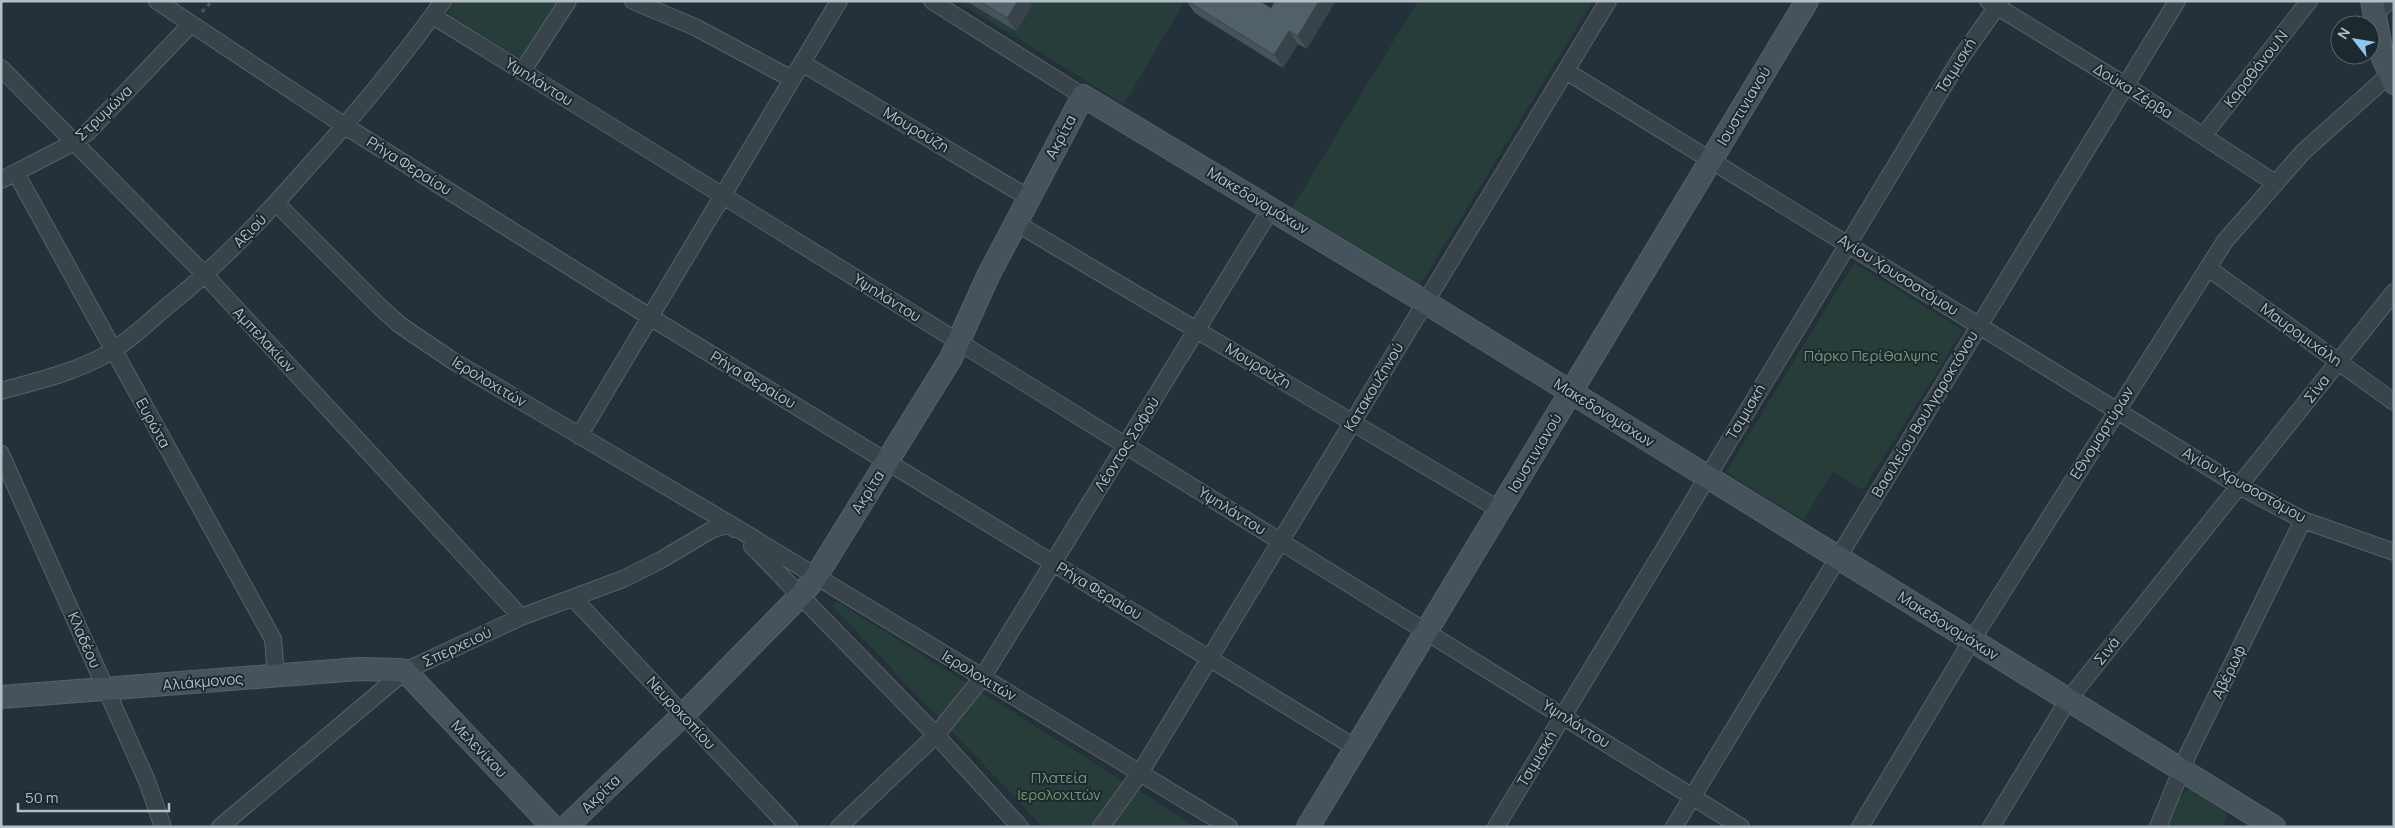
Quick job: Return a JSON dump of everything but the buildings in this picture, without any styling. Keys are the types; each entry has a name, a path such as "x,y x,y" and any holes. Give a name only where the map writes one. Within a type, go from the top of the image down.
{"street":[{"name":"Ρήγα Φεραίου","path":"157,1 345,126 650,317 1356,748"},
{"name":"Αξιού","path":"1,391 71,370 113,350 205,275 276,203 345,126 444,1"},
{"path":"522,72 568,1"},
{"path":"633,1 689,24 792,79"},
{"path":"579,436 839,1"},
{"name":"Μακεδονομάχων","path":"932,1 1083,96 1425,302 2182,770 2258,823"},
{"name":"Κατακουζηνού","path":"1101,827 1140,773 1608,1"},
{"name":"Ιουστινιανού","path":"1308,827 1807,1"},
{"name":"Βασιλείου Βουλγαροκτόνου","path":"1674,827 2176,1"},
{"name":"Καραθάνου Ν","path":"2203,136 2309,1"},
{"name":"Δούκα Ζέρβα","path":"1996,3 2126,85 2275,183"},
{"name":"Τσιμισκή","path":"1496,827 1960,59 1996,3"},
{"path":"2379,6 2391,79"},
{"name":"Υψηλάντου","path":"433,16 1741,827"},
{"name":"Στρυμώνα","path":"1,180 75,142 90,130 191,24"},
{"name":"Μουρούζη","path":"802,62 1029,198"},
{"name":"Αμπελακίων","path":"1,68 205,275 521,617"},
{"name":"Αγίου Χρυσοστόμου","path":"1566,71 2239,486 2303,520 2394,552"},
{"name":"Εθνομαρτύρων","path":"1860,827 1972,640 2116,410 2231,233 2304,152 2391,79"},
{"name":"Ακρίτα","path":"566,827 683,715 801,596 815,578 951,358 957,341 1016,223 1083,96"},
{"name":"Ευρώτα","path":"16,173 273,639 276,676"},
{"name":"Ιερολοχιτών","path":"276,203 400,325 453,361 730,524 815,578 1229,827"},
{"name":"Λέοντος Σοφού","path":"839,827 936,735 982,678 1271,209"},
{"name":"Μουρούζη","path":"1016,223 1500,510"},
{"name":"Μαυρομιχάλη","path":"2208,268 2394,402"},
{"name":"Σίνα","path":"2239,486 2394,292"},
{"name":"Κλαδέου","path":"1,454 147,781 164,827"},
{"name":"Σινά","path":"1991,827 2068,700 2239,486"},
{"name":"Αβέρωφ","path":"2158,827 2182,770 2303,520"},
{"name":"Ιερολοχιτών","path":"730,524 936,735 1020,827"},
{"name":"Σπερχειού","path":"220,827 405,671 521,617 574,599 653,564 713,529 730,524"},
{"name":"Νευροκοπίου","path":"574,599 789,827"},
{"name":"Αλιάκμονος","path":"1,697 367,668 405,671"},
{"name":"Μελενίκου","path":"405,671 553,827"}],"green space":[{"path":"455,1 561,1 522,60 447,13"},
{"path":"957,1 1185,1 1124,104"},
{"path":"1418,1 1593,1 1420,285 1292,208"},
{"name":"Πάρκο Περίθαλψης","path":"1854,263 1963,330 1863,490 1833,472 1803,520 1726,472"},
{"name":"Πλατεία Ιερολοχιτών","path":"836,601 1196,827 1043,827 833,607"},
{"path":"2191,789 2224,808 2227,818 2223,827 2167,827 2182,795"}]}
